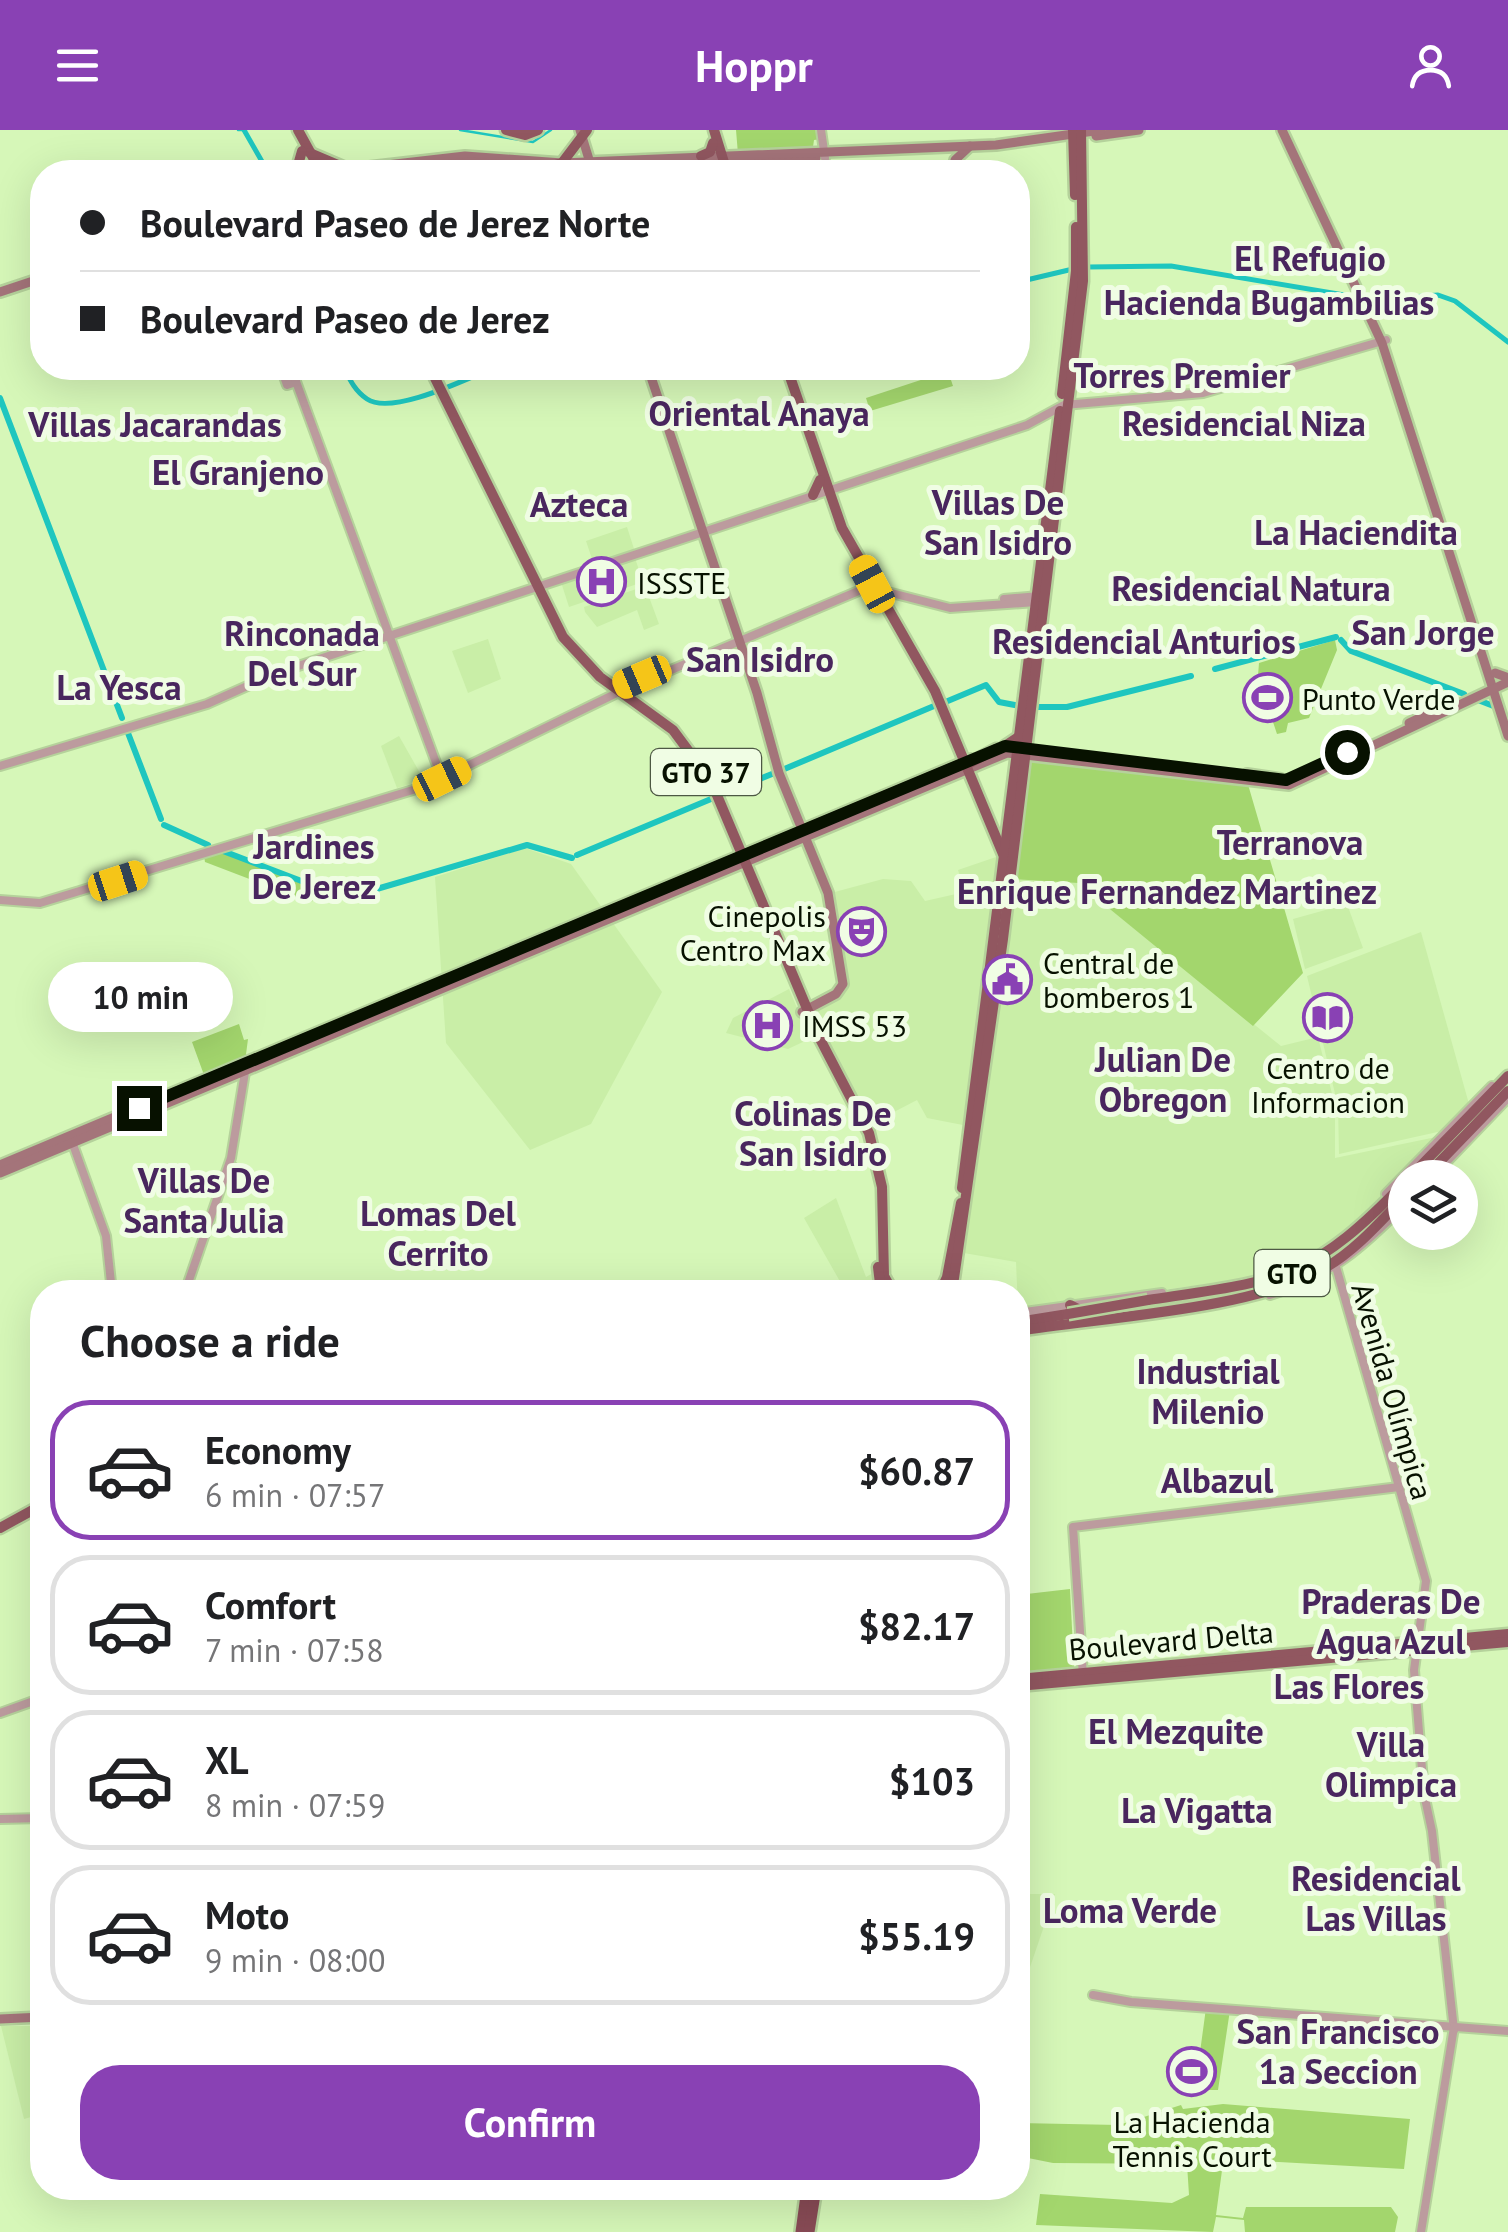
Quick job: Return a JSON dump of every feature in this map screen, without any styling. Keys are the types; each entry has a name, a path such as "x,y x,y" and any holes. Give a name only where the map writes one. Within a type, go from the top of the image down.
{"highway":[{"path":"809,2232 810,2200"},
{"path":"801,2232 808,2213"}],"main road":[{"path":"294,130 304,160"},
{"path":"506,130 526,135 538,130"},
{"path":"712,130 718,160 994,148 1140,130"},
{"path":"1074,137 1102,130"},
{"path":"1285,130 1384,341 1501,682 1508,717"},
{"path":"564,160 579,136"},
{"path":"579,136 587,160"},
{"path":"579,136 587,160"},
{"path":"1027,706 1040,632 1038,599 1062,446 1059,414 1083,278 1074,137"},
{"path":"826,155 977,148"},
{"path":"955,160 964,151"},
{"path":"432,160 465,156 520,160"},
{"path":"1002,841 1027,706 1076,271 1078,172"},
{"path":"1076,219 1080,234"},
{"path":"0,289 30,279"},
{"name":"GTO 37","path":"432,380 536,586 576,653 659,726 692,762 742,859"},
{"path":"650,380 737,640 773,770 824,889 839,984 804,1009"},
{"path":"788,380 821,489 870,585 935,691 1006,865"},
{"path":"0,1174 72,1140 997,752 1022,749 1288,780 1501,682"},
{"path":"1501,682 1508,736"},
{"name":"GTO 37","path":"621,692 673,730 698,760 804,1009 854,1113 871,1162 880,1280"},
{"path":"1022,749 1298,785 1476,694"},
{"path":"952,1280 997,922 1022,783 1022,749"},
{"path":"952,1280 996,989 1006,865 1002,841 964,766"},
{"path":"996,989 992,981 997,922"},
{"name":"GTO 37","path":"804,1009 873,1146 883,1198 883,1268 887,1280"},
{"path":"1460,1133 1505,1075"},
{"path":"1460,1133 1507,1097"},
{"name":"GTO","path":"1438,1160 1460,1133"},
{"path":"0,1165 72,1140"},
{"path":"1380,1200 1388,1194"},
{"name":"GTO","path":"1030,1320 1281,1278 1324,1257 1356,1233 1388,1198"},
{"name":"GTO","path":"1030,1329 1264,1292 1310,1276 1354,1248 1388,1217"},
{"path":"1095,1302 1087,1314 1101,1319"},
{"path":"1070,1305 1080,1313 1072,1323"},
{"path":"0,1524 30,1508"},
{"name":"Boulevard Delta","path":"1414,1649 1508,1634"},
{"name":"Boulevard Delta","path":"1030,1681 1508,1642"},
{"name":"Boulevard Delta","path":"1081,1676 1157,1661 1220,1663"},
{"path":"0,2019 30,2018"}],"street":[{"path":"823,130 826,155"},
{"path":"0,764 223,696 821,489 1059,414 1269,381 1384,341"},
{"path":"290,380 441,777"},
{"path":"292,380 292,384"},
{"path":"0,898 40,903 441,777 644,679 870,585 954,606 1038,599"},
{"path":"621,692 644,679"},
{"path":"208,865 213,848"},
{"path":"192,1280 233,1167 249,1066"},
{"path":"1030,1311 1215,1289 1310,1260 1345,1236 1475,1095 1505,1075"},
{"path":"1442,1160 1507,1097"},
{"path":"192,1280 226,1174 241,1111"},
{"path":"72,1140 107,1240 111,1280"},
{"path":"233,1167 236,1178"},
{"path":"1180,1308 1267,1296 1333,1269 1388,1218"},
{"name":"Avenida Olímpica","path":"1333,1269 1425,1577 1427,1595 1414,1649"},
{"path":"1081,1676 1071,1532 1076,1526 1397,1487"},
{"name":"Avenida Olímpica","path":"1421,2232 1455,2026 1444,1982 1430,1819 1420,1802 1414,1649 1425,1577"},
{"path":"0,1713 30,1702"},
{"path":"0,1819 30,1818"},
{"path":"1093,1995 1508,2030"}],"shaded area":[{"path":"736,130 820,130 821,139 814,140 813,147 738,154"},
{"path":"921,380 951,380 953,386 870,411 866,398"},
{"path":"627,527 635,552 594,565 586,541"},
{"name":"ISSSTE","path":"635,558 643,582 569,607 561,582"},
{"name":"ISSSTE","path":"645,586 659,624 644,630 637,610 597,627 585,612 584,607"},
{"path":"488,639 501,679 468,693 452,651"},
{"path":"1335,640 1337,650 1309,718 1288,723 1286,732 1277,734 1263,692 1257,688 1259,663"},
{"path":"399,736 424,780 397,788 381,746"},
{"path":"1025,755 1247,781 1303,973 1253,1026 1078,883 1010,879"},
{"path":"525,848 571,864 662,992 591,1124 530,1150 446,1043 435,877"},
{"path":"221,851 333,896 309,902 205,862 204,856"},
{"path":"996,857 1000,869 968,1126 927,1118 917,1100 869,1125 812,1009 840,995 831,893 883,879 911,881 925,901 965,892 958,870"},
{"path":"1015,874 1078,883 1281,1046 1318,1037 1335,1106 1335,1158 1441,1136 1417,1160 1388,1160 1388,1190 1345,1233 1304,1263 1260,1277 1030,1307 1030,1280 1017,1280 1016,1262 964,1253"},
{"path":"1347,904 1363,948 1305,969 1293,919"},
{"path":"1421,932 1469,1104 1442,1131 1339,1154 1338,1106 1307,976"},
{"name":"IMSS 53","path":"789,989 808,1034 805,1041 788,1049 726,1033 733,1018"},
{"path":"239,1024 244,1040 248,1039 245,1062 204,1075 192,1042"},
{"path":"836,1198 866,1277 873,1273 874,1280 839,1280 804,1218"},
{"path":"1070,1589 1074,1668 1030,1673 1030,1594"},
{"path":"1030,1894 1055,1894 1030,1967"},
{"path":"1206,2008 1230,2010 1218,2090 1196,2090 1197,2078 1185,2077 1186,2066 1198,2067"},
{"path":"1,2026 30,2026 30,2117 24,2119"},
{"path":"1223,2104 1410,2119 1404,2169 1226,2159 1216,2215 1243,2218 1246,2207 1391,2207 1398,2217 1395,2232 1245,2232 1244,2220 1216,2217 1213,2232 1036,2225 1040,2194 1172,2203 1189,2195 1187,2164 1053,2163 1030,2158 1030,2123 1119,2125 1181,2105 1183,2109"}],"waterway":[{"path":"238,130 246,130"},
{"path":"244,130 261,160"},
{"path":"460,130 533,142 551,130"},
{"path":"1088,267 1171,266 1374,300 1438,295 1455,301 1508,342"},
{"path":"1030,279 1073,269"},
{"path":"350,380 367,399 378,403 411,400 463,380"},
{"path":"0,398 122,718"},
{"path":"1215,669 1336,637"},
{"path":"1341,640 1351,651 1464,694"},
{"path":"1035,707 1067,707 1191,676"},
{"path":"943,703 986,685 999,702 1020,706"},
{"path":"1478,700 1496,707"},
{"path":"782,770 934,706"},
{"path":"128,733 161,819"},
{"path":"721,795 772,774"},
{"path":"577,855 711,799"},
{"path":"164,825 208,845"},
{"path":"223,851 346,898 527,845 572,858"}],"place":[{"name":"ISSSTE","path":"602,582"},
{"name":"Punto Verde","path":"1267,698"},
{"name":"Cinepolis Centro Max","path":"861,932"},
{"name":"Central de bomberos 1","path":"1008,979"},
{"name":"Centro de Informacion","path":"1328,1018"},
{"name":"IMSS 53","path":"767,1025"},
{"name":"La Hacienda Tennis Court","path":"1192,2072"}],"district":[{"name":"El Refugio","path":"1310,258"},
{"name":"Hacienda Bugambilias","path":"1269,302"},
{"name":"Torres Premier","path":"1182,375"},
{"name":"Oriental Anaya","path":"759,413"},
{"name":"Residencial Niza","path":"1244,423"},
{"name":"Villas Jacarandas","path":"155,424"},
{"name":"El Granjeno","path":"238,472"},
{"name":"Azteca","path":"579,504"},
{"name":"Villas De San Isidro","path":"998,522"},
{"name":"La Haciendita","path":"1356,532"},
{"name":"Residencial Natura","path":"1251,588"},
{"name":"San Jorge","path":"1423,632"},
{"name":"Residencial Anturios","path":"1144,641"},
{"name":"Rinconada Del Sur","path":"302,653"},
{"name":"San Isidro","path":"760,659"},
{"name":"La Yesca","path":"119,687"},
{"name":"Terranova","path":"1290,842"},
{"name":"Jardines De Jerez","path":"314,866"},
{"name":"Enrique Fernandez Martinez","path":"1167,891"},
{"name":"Julian De Obregon","path":"1163,1079"},
{"name":"Colinas De San Isidro","path":"813,1133"},
{"name":"Villas De Santa Julia","path":"204,1200"},
{"name":"Lomas Del Cerrito","path":"438,1233"},
{"name":"Industrial Milenio","path":"1208,1391"},
{"name":"Albazul","path":"1217,1480"},
{"name":"Praderas De Agua Azul","path":"1391,1621"},
{"name":"Las Flores","path":"1349,1686"},
{"name":"El Mezquite","path":"1176,1731"},
{"name":"Villa Olimpica","path":"1391,1764"},
{"name":"La Vigatta","path":"1197,1810"},
{"name":"Residencial Las Villas","path":"1376,1898"},
{"name":"Loma Verde","path":"1130,1910"},
{"name":"San Francisco 1a Seccion","path":"1338,2051"}],"route":[{"path":"139,1108 1005,746 1286,780 1347,752"}]}
